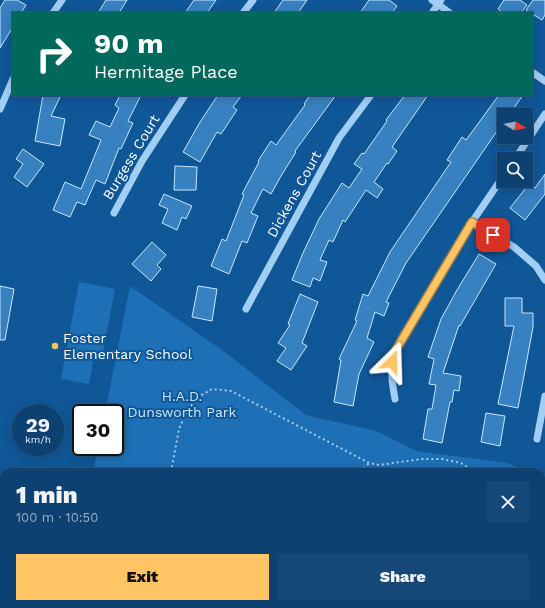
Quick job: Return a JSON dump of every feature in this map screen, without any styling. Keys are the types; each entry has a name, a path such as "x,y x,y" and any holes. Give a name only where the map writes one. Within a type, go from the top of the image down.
{"street":[{"path":"54,12 62,0"},
{"path":"244,12 253,0"},
{"path":"432,12 437,2 449,12"},
{"path":"533,73 545,81"},
{"path":"0,108 12,81"},
{"name":"Burgess Court","path":"114,213 142,161 184,96"},
{"name":"Dickens Court","path":"246,309 339,138 370,96"},
{"path":"520,152 545,114"},
{"path":"395,399 392,377 392,362 394,353 472,222 497,185"},
{"path":"472,222 514,247 536,266 545,280"},
{"path":"537,439 545,396"}],"path":[{"path":"172,468 179,429 188,409 200,396 212,389 231,391 368,463 380,465 422,459 442,459 461,463 469,468"},
{"path":"364,468 368,463"}],"green space":[{"path":"79,282 115,289 102,357 94,356 89,384 61,379"},
{"name":"H.A.D. Dunsworth Park","path":"130,286 222,350 306,415 376,431 416,451 507,463 519,468 94,468 96,456 124,456 124,404 107,404"}],"building":[{"path":"5,0 17,0 26,5 22,12 12,12 12,29 0,48 0,8"},
{"path":"106,0 127,0 120,12 99,12"},
{"path":"194,0 216,0 208,12 186,12"},
{"path":"283,0 307,0 299,12 275,12"},
{"path":"369,0 389,0 397,6 393,12 361,12"},
{"path":"504,0 520,0 527,5 522,12 502,12 498,9"},
{"path":"533,0 545,0 545,15 542,20 533,14 533,12 526,10"},
{"path":"43,96 61,96 51,116 65,119 60,146 35,141"},
{"path":"120,96 140,96 128,121 133,123 121,149 119,148 105,184 96,180 85,205 77,202 70,217 53,210 65,182 81,189 101,140 89,135 96,121 110,127 119,108 115,105"},
{"path":"217,96 241,96 233,107 237,110 221,134 217,132 200,162 183,152"},
{"path":"309,96 335,96 295,151 296,152 271,194 263,189 251,213 258,216 247,243 242,241 229,274 211,266 222,239 226,241 244,195 242,194 259,162 258,161 271,141 276,145 305,105 304,104"},
{"path":"404,96 427,96 392,147 397,151 374,182 383,189 377,198 366,190 345,222 343,220 333,242 329,240 320,260 327,262 320,281 313,278 310,287 292,280 319,219 342,183 349,188 362,169 354,164 362,153 364,154 387,121 386,120"},
{"path":"498,96 522,96 514,108 497,108 497,131 406,263 386,302 389,303 384,316 375,312 367,338 374,342 359,374 353,406 334,402 341,360 339,359 357,321 355,320 363,294 368,296 390,252 451,162 447,160 462,137 466,140"},
{"path":"23,149 44,164 27,187 14,177 23,164 16,159"},
{"path":"175,166 197,167 196,190 174,190"},
{"path":"545,174 545,194 525,220 510,208 526,188 533,188 533,187 535,188"},
{"path":"164,194 192,206 186,219 182,217 177,230 162,223 168,209 159,205"},
{"path":"152,242 166,255 157,265 161,269 151,281 132,264"},
{"path":"479,254 496,264 460,326 459,325 443,373 461,376 459,391 454,390 452,402 450,402 442,443 423,439 428,409 432,409 436,385 429,384 434,359 428,357 441,319"},
{"path":"0,286 14,289 5,340 0,340"},
{"path":"198,286 217,289 212,321 192,317"},
{"path":"300,294 318,302 302,343 307,346 291,370 277,361 286,348 278,343 290,325 288,324"},
{"path":"505,298 522,298 522,313 533,313 533,327 518,408 498,404 514,326 505,326"},
{"path":"486,413 505,416 500,446 481,442"}],"place":[{"name":"Foster Elementary School","path":"55,346"}],"route":[{"path":"392,362 394,353 472,222 493,235"}]}
